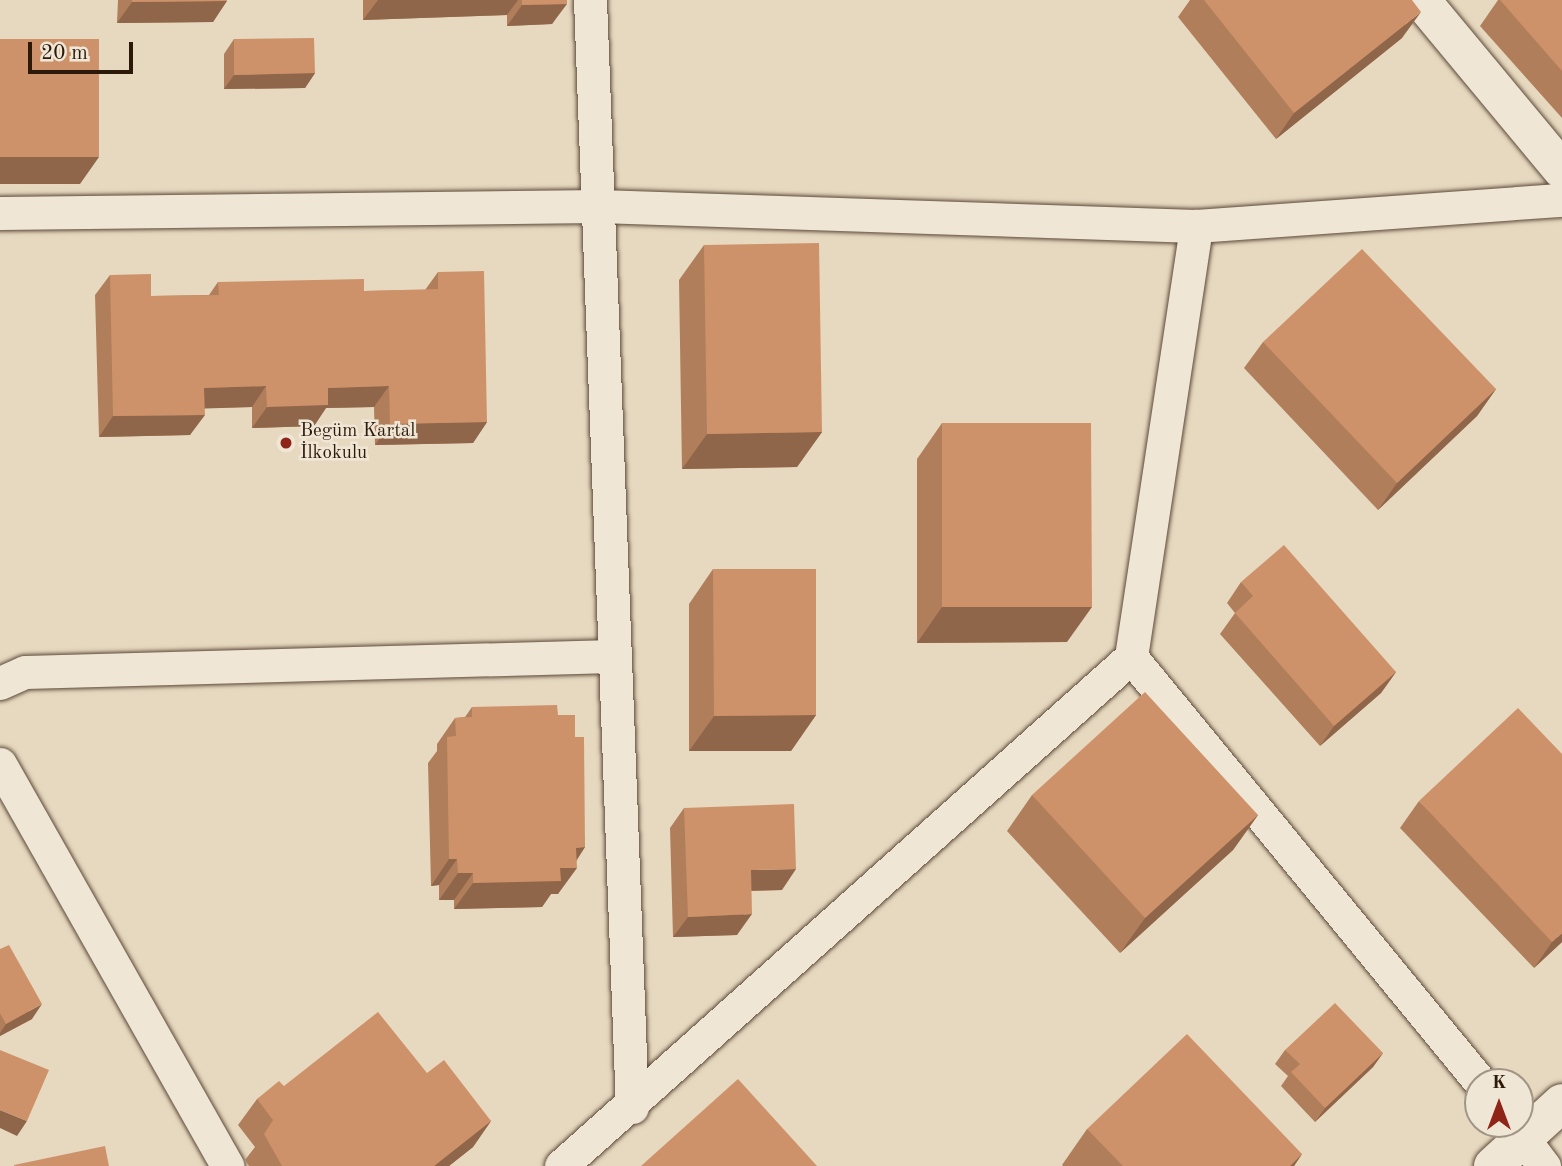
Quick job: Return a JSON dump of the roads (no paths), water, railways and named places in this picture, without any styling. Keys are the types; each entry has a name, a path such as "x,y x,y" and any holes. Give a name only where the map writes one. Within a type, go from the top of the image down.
{"street":[{"path":"590,0 612,656 632,1108"},
{"path":"1421,0 1562,170"},
{"path":"0,214 599,206 1196,226 1562,200"},
{"path":"561,1166 632,1108 1132,657 1196,226"},
{"path":"0,683 25,672 612,656"},
{"path":"1132,657 1469,1068"},
{"path":"0,764 227,1166"},
{"path":"1493,1166 1527,1143 1562,1103"}],"place":[{"name":"Begüm Kartal İlkokulu","path":"286,443"}]}
